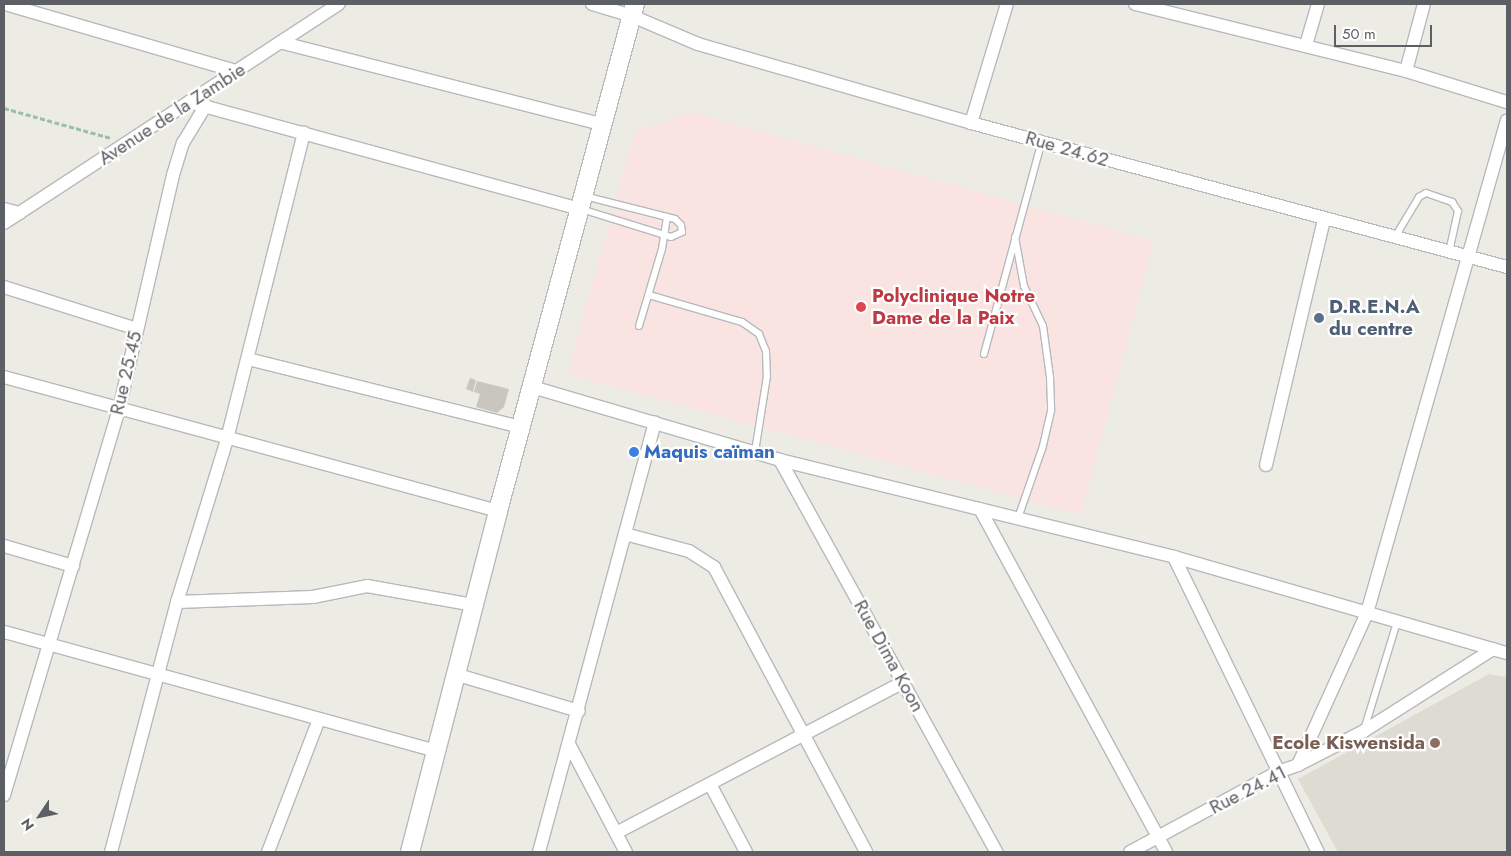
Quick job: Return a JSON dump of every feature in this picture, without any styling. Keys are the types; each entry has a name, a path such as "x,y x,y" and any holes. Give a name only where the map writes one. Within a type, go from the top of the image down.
{"street":[{"path":"5,4 236,72"},
{"name":"Avenue de la Zambie","path":"4,223 283,43 339,4"},
{"name":"Rue 24.62","path":"592,4 634,10 698,44 971,123 1507,267"},
{"path":"971,123 1007,4"},
{"path":"1135,4 1406,71 1507,102"},
{"path":"1306,45 1318,4"},
{"path":"1406,71 1424,4"},
{"path":"410,852 435,751 458,675 498,511 601,124 634,10"},
{"path":"283,43 601,124"},
{"path":"189,102 206,105 304,133 581,202"},
{"name":"Rue 25.45","path":"4,796 46,644 73,566 119,409 173,175 183,142 206,105"},
{"path":"1298,765 1367,613 1470,257 1507,120"},
{"path":"111,852 177,602 227,440 304,133"},
{"path":"4,209 19,213"},
{"path":"1266,465 1324,219"},
{"path":"4,287 137,329"},
{"path":"248,359 521,427"},
{"path":"4,377 227,440 498,511"},
{"path":"532,387 780,460 1174,557 1507,653"},
{"path":"540,852 656,422"},
{"name":"Rue Dima Koon","path":"780,460 996,852"},
{"path":"980,509 1166,852"},
{"path":"626,534 688,551 714,567 866,852"},
{"path":"4,546 73,566"},
{"path":"1174,557 1318,852"},
{"path":"177,602 313,597 367,586 474,606"},
{"path":"4,632 435,751"},
{"name":"Rue 24.41","path":"1130,852 1278,772 1298,765 1364,731 1493,649"},
{"path":"458,675 579,711"},
{"path":"616,833 710,784 803,732 904,682"},
{"path":"268,852 319,719"},
{"path":"570,746 626,852"},
{"path":"710,784 746,852"}],"lane":[{"path":"984,354 1042,141"},
{"path":"1395,238 1419,197 1426,193 1452,202 1458,211 1449,252"},
{"path":"581,202 667,217 681,225 682,232 678,236 664,234 581,202"},
{"path":"638,326 649,296 667,217"},
{"path":"1015,237 1024,286 1043,326 1051,403 1043,446 1018,518"},
{"path":"649,296 742,322 759,334 766,351 767,376 755,452"},
{"path":"1364,731 1397,622"}],"path":[{"path":"4,108 126,143"}],"shaded area":[{"name":"Polyclinique Notre Dame de la Paix","path":"691,112 1154,241 1081,515 567,374 635,131"},
{"name":"Ecole Kiswensida","path":"1489,674 1507,677 1507,852 1338,852 1298,779"}],"building":[{"path":"470,378 476,380 473,392 466,389"},
{"path":"477,381 509,389 504,407 497,413 476,407 480,394 474,392"}],"place":[{"name":"Polyclinique Notre Dame de la Paix","path":"861,307"},
{"name":"D.R.E.N.A du centre","path":"1319,318"},
{"name":"Maquis caïman","path":"634,452"},
{"name":"Ecole Kiswensida","path":"1435,743"}]}
